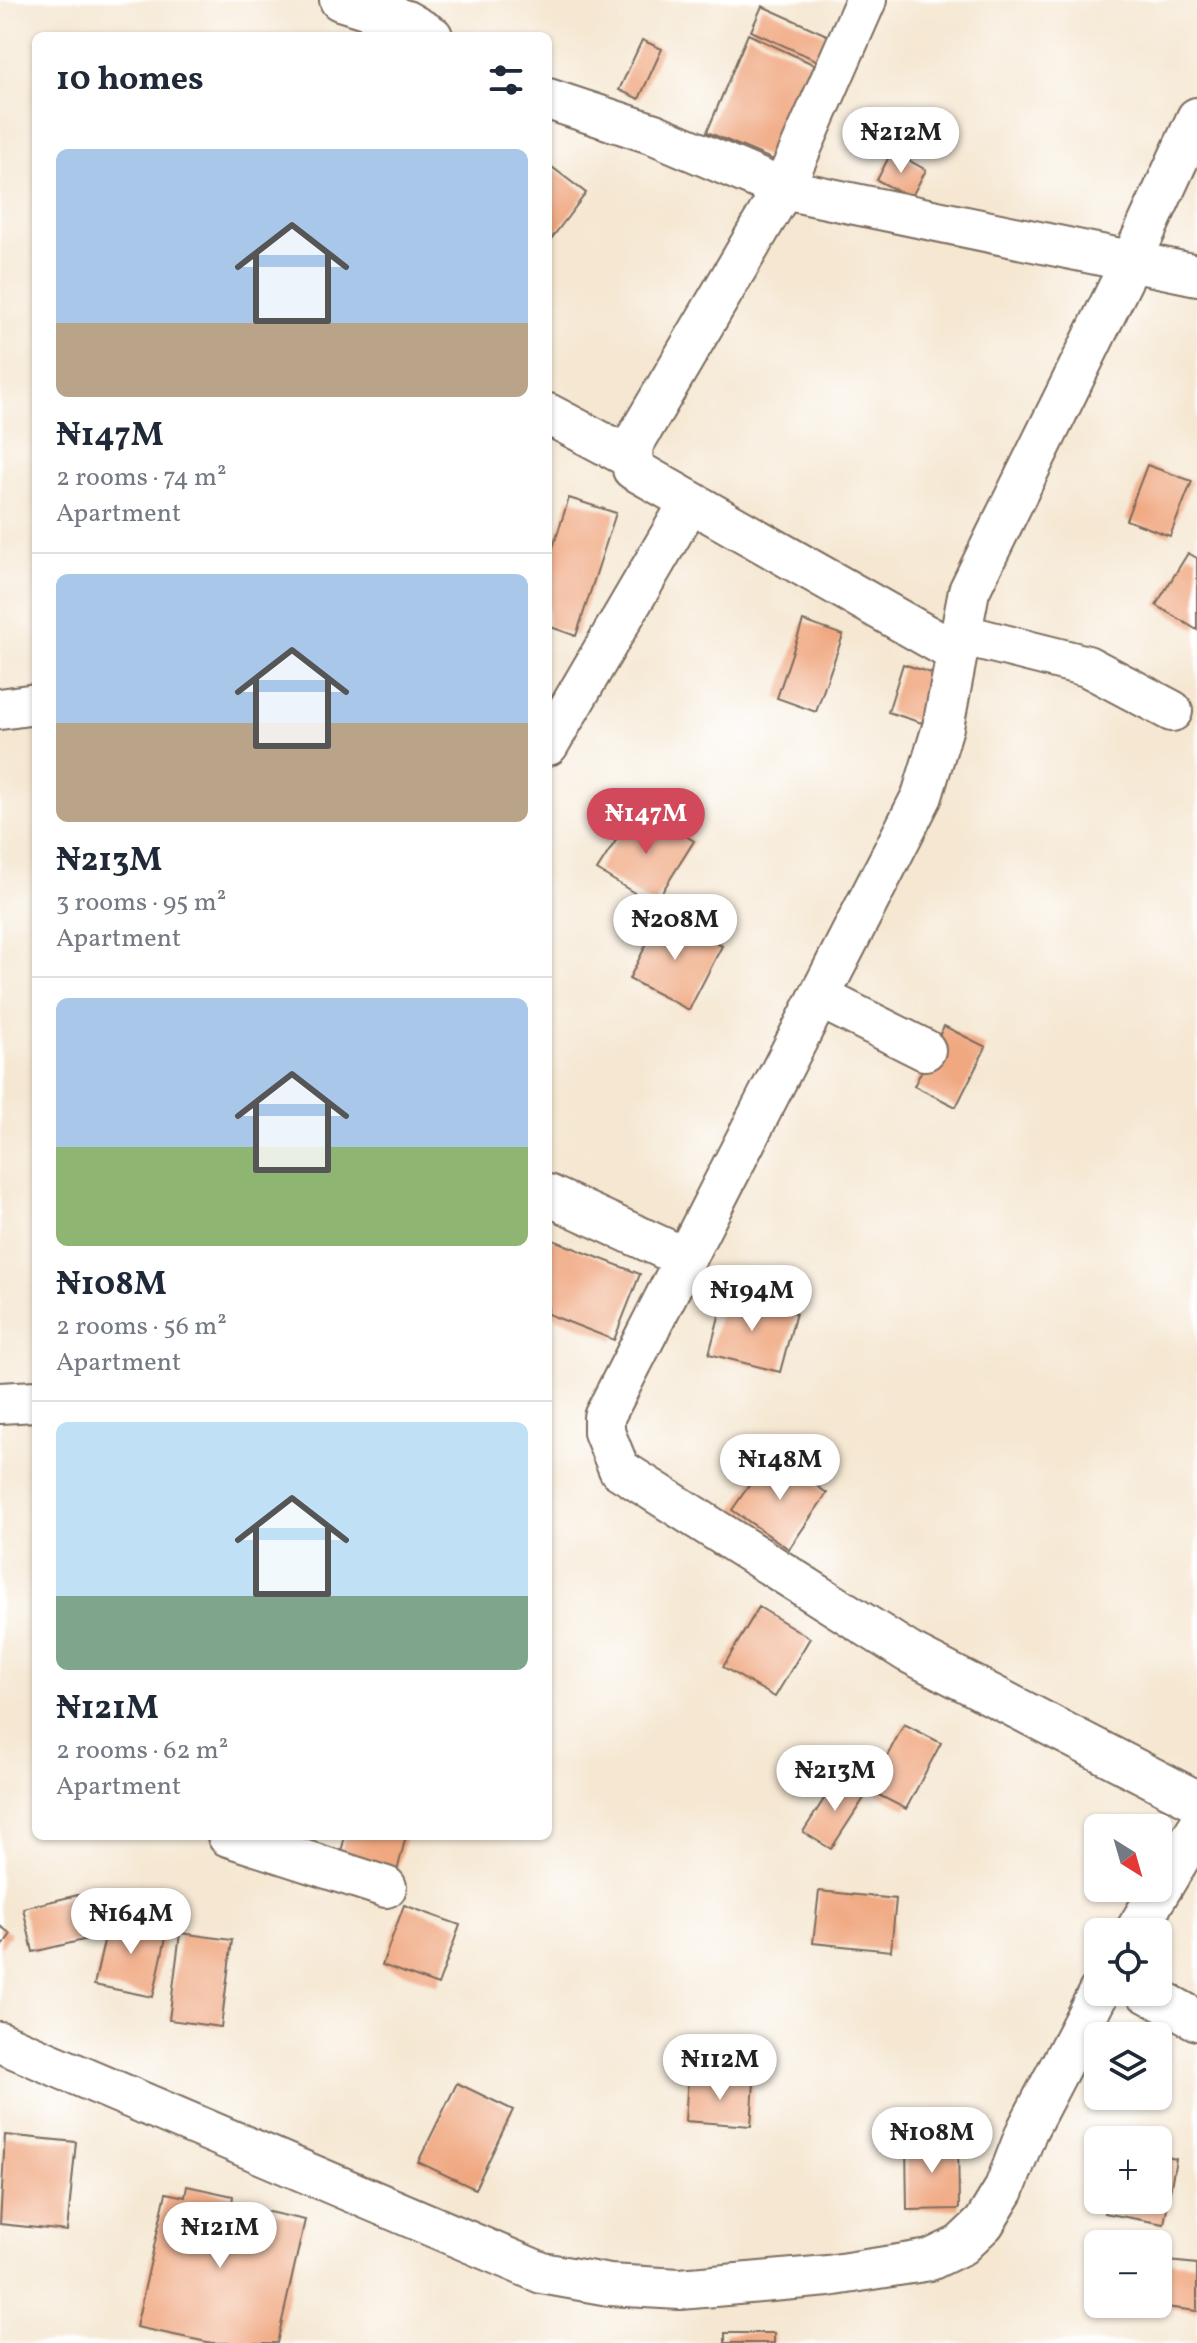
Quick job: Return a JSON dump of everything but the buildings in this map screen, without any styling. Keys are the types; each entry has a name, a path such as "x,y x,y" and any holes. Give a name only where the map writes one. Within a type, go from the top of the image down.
{"street":[{"path":"340,0 406,21 425,32"},
{"path":"866,0 783,189 632,446 633,469 958,644 1087,666 1172,711"},
{"path":"552,100 654,134 783,189 1130,264 1197,275"},
{"path":"1197,118 1130,264 969,591 943,727 922,796 604,1417 604,1432 619,1469 908,1652 1197,1801"},
{"path":"552,416 631,458"},
{"path":"552,738 690,502"},
{"path":"0,709 32,705"},
{"path":"819,997 925,1050"},
{"path":"552,1197 685,1258"},
{"path":"0,1403 32,1401"},
{"path":"1143,1918 1197,1829"},
{"path":"240,1840 386,1887"},
{"path":"0,2042 542,2273 609,2285 680,2289 857,2272 930,2260 961,2245 984,2223 1004,2190 1027,2130 1092,2006"},
{"path":"1172,2006 1197,2020"}]}
